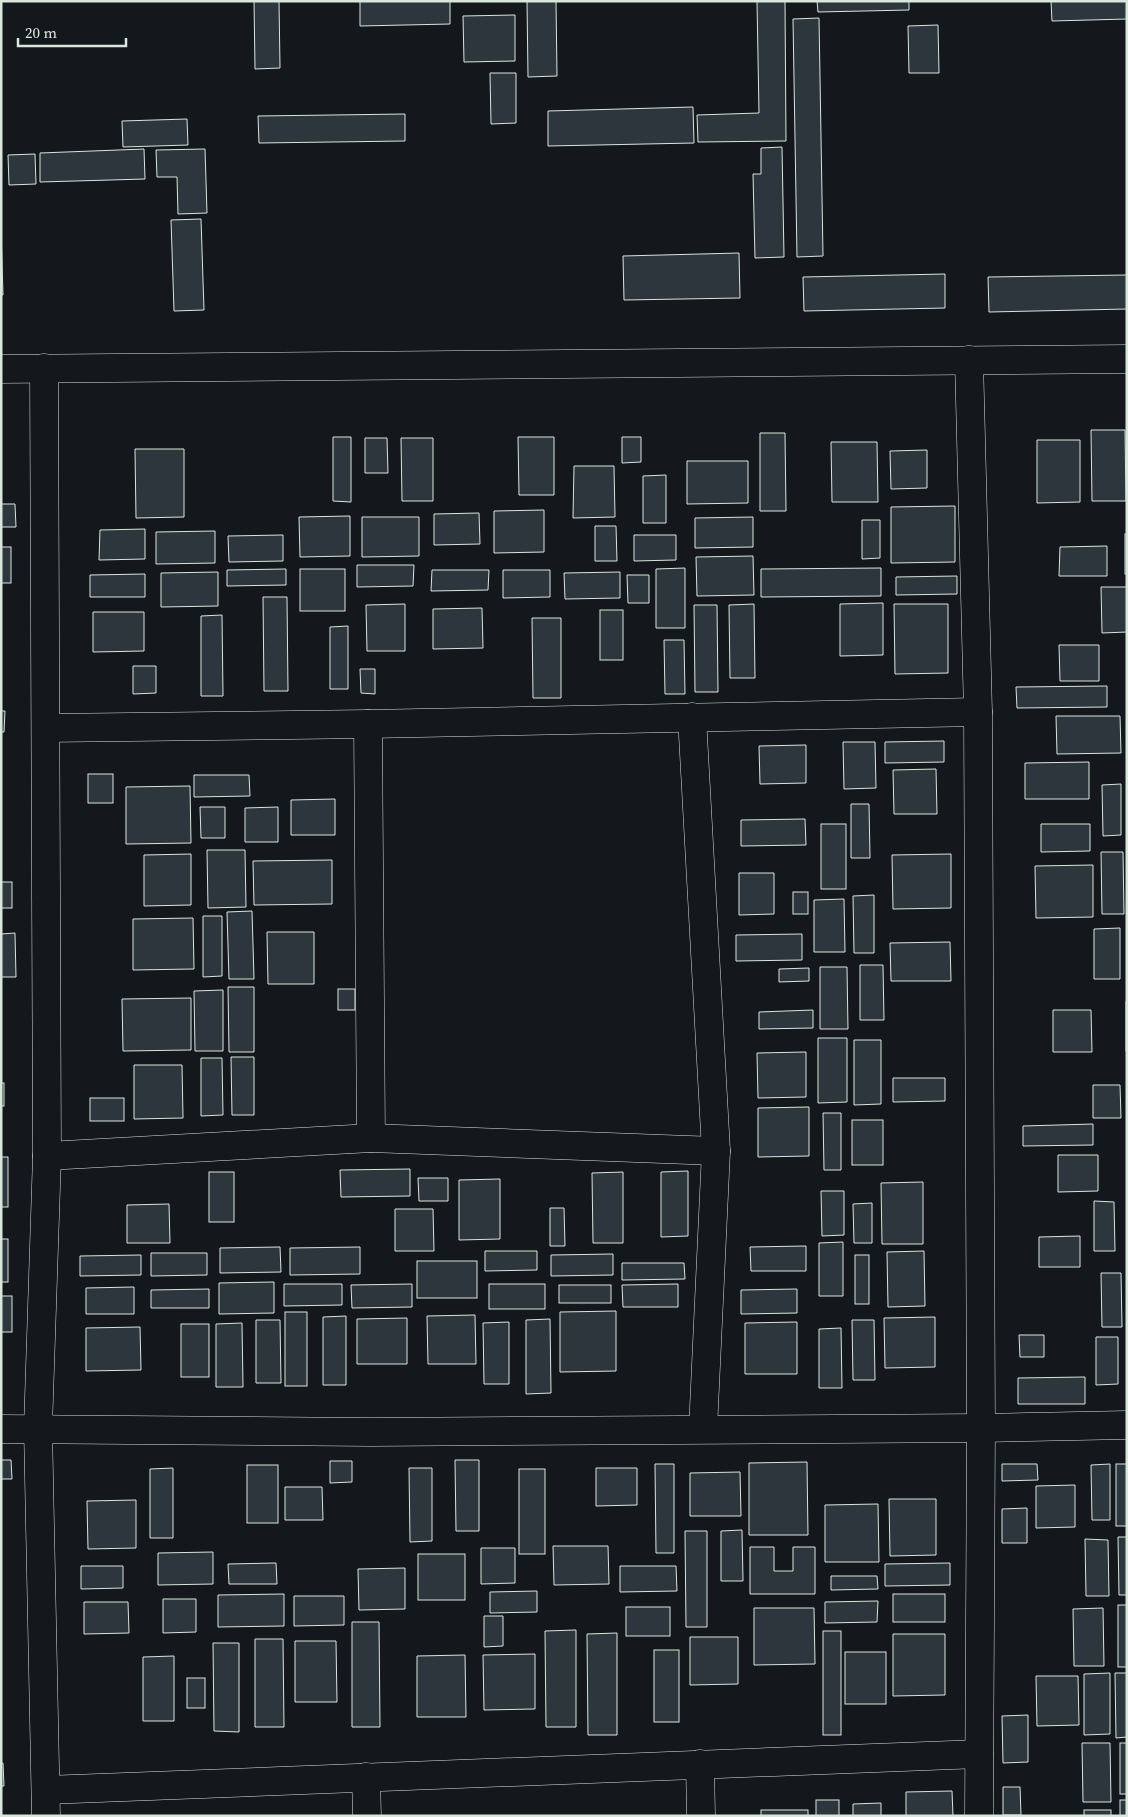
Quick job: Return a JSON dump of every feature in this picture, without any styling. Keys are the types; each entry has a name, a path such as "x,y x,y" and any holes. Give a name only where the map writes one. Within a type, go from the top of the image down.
{"street":[{"path":"1,369 1127,359"},
{"path":"970,360 978,712 981,1428 979,1816"},
{"path":"44,368 47,1156 38,1428 46,1803 366,1777 979,1754"},
{"path":"46,728 368,724 978,712"},
{"path":"692,717 716,1151 704,1429"},
{"path":"368,724 371,1138"},
{"path":"47,1156 371,1138 716,1151"},
{"path":"1,1429 361,1432 981,1428 1127,1425"},
{"path":"700,1764 701,1816"},
{"path":"366,1777 367,1816"}],"building":[{"path":"254,1 279,1 280,68 255,69"},
{"path":"360,1 450,1 450,24 360,26"},
{"path":"527,1 556,1 557,76 528,77"},
{"path":"757,1 785,1 786,141 698,142 697,115 759,113"},
{"path":"817,1 909,1 909,10 818,12"},
{"path":"1051,1 1127,1 1127,19 1052,21"},
{"path":"515,15 515,61 464,62 463,16"},
{"path":"819,18 823,256 797,257 793,19"},
{"path":"938,25 939,73 909,73 908,26"},
{"path":"490,73 516,73 516,123 491,124"},
{"path":"693,107 694,143 548,146 548,111"},
{"path":"405,114 405,141 259,143 258,116"},
{"path":"187,119 188,145 123,147 122,121"},
{"path":"782,147 784,257 755,258 753,174 761,174 761,148"},
{"path":"144,149 145,179 40,182 40,153"},
{"path":"205,149 207,213 178,214 177,177 157,177 156,150"},
{"path":"35,154 36,184 9,185 8,155"},
{"path":"201,219 204,310 174,311 171,220"},
{"path":"1,231 3,295 1,295"},
{"path":"739,253 740,298 624,300 623,256"},
{"path":"945,274 945,308 804,311 803,277"},
{"path":"1127,275 1127,309 989,312 988,277"},
{"path":"1091,430 1125,430 1126,501 1092,501"},
{"path":"760,433 785,433 786,511 760,511"},
{"path":"333,437 351,437 351,502 333,501"},
{"path":"518,437 554,437 554,495 519,495"},
{"path":"622,437 641,437 641,462 622,463"},
{"path":"365,438 387,438 388,473 365,473"},
{"path":"401,438 433,438 433,501 402,501"},
{"path":"1037,440 1080,440 1080,502 1037,503"},
{"path":"831,442 877,442 878,502 832,502"},
{"path":"135,449 184,449 184,517 136,518"},
{"path":"927,450 927,488 891,489 890,451"},
{"path":"687,461 748,461 748,503 687,504"},
{"path":"574,466 614,466 615,517 573,518"},
{"path":"666,475 666,523 643,523 643,476"},
{"path":"1,504 15,504 16,527 1,527"},
{"path":"955,506 955,562 891,563 891,507"},
{"path":"544,510 544,552 494,553 494,511"},
{"path":"479,513 480,544 434,545 434,514"},
{"path":"350,516 350,556 300,557 299,517"},
{"path":"362,517 419,517 419,556 362,557"},
{"path":"753,517 753,547 695,548 695,518"},
{"path":"862,520 880,520 880,558 862,559"},
{"path":"595,526 616,526 617,561 595,561"},
{"path":"145,529 145,559 99,560 100,530"},
{"path":"215,531 215,563 156,564 156,532"},
{"path":"1125,534 1127,534 1127,574 1125,574"},
{"path":"283,535 283,561 229,562 228,536"},
{"path":"634,535 676,535 676,560 634,561"},
{"path":"1107,546 1107,576 1059,576 1060,547"},
{"path":"1,547 11,547 11,583 1,583"},
{"path":"753,556 754,595 697,596 696,557"},
{"path":"357,565 414,565 413,586 357,587"},
{"path":"685,568 685,628 656,628 656,569"},
{"path":"881,568 881,596 761,597 761,569"},
{"path":"286,569 286,585 227,586 227,570"},
{"path":"300,569 345,569 345,611 300,611"},
{"path":"432,570 489,570 488,590 431,591"},
{"path":"503,570 550,570 550,597 503,598"},
{"path":"218,572 218,606 161,607 161,573"},
{"path":"620,572 620,598 565,599 564,573"},
{"path":"145,574 145,597 90,597 90,575"},
{"path":"627,575 649,575 649,603 628,603"},
{"path":"957,576 957,594 896,595 896,577"},
{"path":"1101,587 1127,587 1127,632 1102,633"},
{"path":"263,597 287,597 288,691 264,691"},
{"path":"883,603 883,655 840,656 840,604"},
{"path":"405,604 405,651 367,651 366,605"},
{"path":"754,604 755,678 730,678 729,605"},
{"path":"894,604 948,604 948,673 895,674"},
{"path":"694,605 717,605 718,692 695,692"},
{"path":"482,608 483,648 433,649 433,609"},
{"path":"600,610 623,610 623,660 600,660"},
{"path":"93,612 144,612 144,651 93,652"},
{"path":"222,615 223,696 201,696 201,616"},
{"path":"532,618 561,618 561,698 533,698"},
{"path":"348,626 348,689 330,689 330,627"},
{"path":"664,640 684,640 685,694 665,694"},
{"path":"1059,645 1099,645 1099,681 1060,681"},
{"path":"133,666 156,666 156,693 133,694"},
{"path":"360,669 375,669 375,694 361,693"},
{"path":"1107,686 1107,707 1017,708 1016,687"},
{"path":"1,711 5,711 4,732 1,732"},
{"path":"1056,716 1120,716 1121,753 1057,754"},
{"path":"944,741 944,762 885,763 885,742"},
{"path":"843,742 875,742 876,788 844,789"},
{"path":"806,745 806,783 760,784 759,746"},
{"path":"1089,762 1089,799 1025,799 1025,763"},
{"path":"936,769 937,814 894,814 893,770"},
{"path":"88,774 113,774 113,803 88,803"},
{"path":"194,775 249,775 250,796 194,797"},
{"path":"1121,784 1121,835 1103,836 1102,785"},
{"path":"190,786 191,843 126,844 126,787"},
{"path":"335,799 335,835 291,835 291,800"},
{"path":"851,804 869,804 870,858 851,858"},
{"path":"200,807 225,807 225,838 201,838"},
{"path":"278,807 278,842 245,842 245,808"},
{"path":"805,819 806,845 741,846 741,820"},
{"path":"821,824 846,824 846,889 821,889"},
{"path":"1041,824 1090,824 1090,851 1041,852"},
{"path":"207,850 245,850 246,907 208,908"},
{"path":"1101,852 1123,852 1124,914 1102,914"},
{"path":"191,854 191,905 144,906 144,855"},
{"path":"951,854 951,908 893,909 892,855"},
{"path":"332,860 332,904 254,905 253,861"},
{"path":"1093,865 1093,917 1036,918 1035,866"},
{"path":"739,873 774,873 774,914 739,915"},
{"path":"1,882 12,882 12,908 1,908"},
{"path":"793,892 808,892 808,914 793,914"},
{"path":"874,895 874,953 854,953 853,896"},
{"path":"844,899 845,952 814,952 814,900"},
{"path":"252,911 254,979 229,979 227,912"},
{"path":"203,916 222,916 222,976 203,977"},
{"path":"193,918 194,969 133,970 133,919"},
{"path":"1120,928 1120,979 1094,979 1094,929"},
{"path":"267,932 314,932 314,984 268,984"},
{"path":"15,933 16,977 1,977 1,934"},
{"path":"802,934 802,960 736,961 736,935"},
{"path":"950,942 951,981 891,981 890,943"},
{"path":"860,965 883,965 884,1020 860,1020"},
{"path":"820,967 847,967 848,1029 820,1029"},
{"path":"809,968 809,981 779,982 779,969"},
{"path":"228,987 254,987 254,1052 229,1052"},
{"path":"338,989 355,989 355,1010 338,1010"},
{"path":"223,990 223,1051 195,1051 194,991"},
{"path":"191,998 191,1050 123,1051 122,999"},
{"path":"1127,1002 1127,1051 1126,1051"},
{"path":"813,1010 813,1028 759,1029 759,1012"},
{"path":"1053,1010 1091,1010 1092,1052 1053,1052"},
{"path":"818,1038 847,1038 847,1102 818,1103"},
{"path":"854,1040 881,1040 881,1104 854,1105"},
{"path":"806,1052 806,1097 758,1098 757,1053"},
{"path":"231,1057 254,1057 254,1115 232,1115"},
{"path":"201,1058 222,1058 223,1115 201,1116"},
{"path":"134,1065 182,1065 183,1118 134,1119"},
{"path":"893,1078 945,1078 945,1101 893,1102"},
{"path":"1,1083 4,1083 4,1106 1,1106"},
{"path":"1093,1085 1120,1085 1121,1118 1093,1118"},
{"path":"90,1098 124,1098 124,1121 90,1121"},
{"path":"809,1107 809,1156 758,1157 758,1108"},
{"path":"823,1113 841,1113 841,1170 824,1170"},
{"path":"852,1120 883,1120 883,1165 852,1165"},
{"path":"1093,1124 1093,1145 1023,1146 1023,1126"},
{"path":"1058,1155 1098,1155 1098,1191 1058,1192"},
{"path":"1,1157 8,1157 8,1207 1,1207"},
{"path":"410,1169 410,1196 341,1197 340,1170"},
{"path":"688,1171 688,1236 661,1237 661,1172"},
{"path":"209,1172 234,1172 234,1222 209,1222"},
{"path":"623,1172 623,1243 593,1243 592,1173"},
{"path":"418,1178 448,1178 448,1201 419,1201"},
{"path":"500,1179 500,1239 459,1240 459,1180"},
{"path":"923,1182 923,1244 882,1244 881,1183"},
{"path":"821,1191 844,1191 844,1235 822,1236"},
{"path":"1094,1201 1114,1202 1115,1251 1094,1251"},
{"path":"872,1203 872,1243 854,1243 853,1204"},
{"path":"169,1204 170,1243 127,1243 127,1205"},
{"path":"550,1208 564,1208 565,1246 550,1246"},
{"path":"395,1209 433,1209 434,1251 395,1251"},
{"path":"1080,1236 1080,1267 1039,1267 1039,1237"},
{"path":"1,1239 8,1239 8,1282 1,1282"},
{"path":"843,1242 843,1296 819,1296 819,1243"},
{"path":"806,1246 806,1271 751,1271 750,1247"},
{"path":"280,1247 281,1272 220,1273 220,1248"},
{"path":"360,1247 360,1274 290,1275 290,1248"},
{"path":"485,1251 537,1251 537,1270 485,1271"},
{"path":"924,1251 925,1306 888,1307 887,1252"},
{"path":"151,1253 207,1253 207,1275 151,1276"},
{"path":"613,1254 613,1275 551,1276 551,1255"},
{"path":"141,1255 141,1275 80,1276 80,1256"},
{"path":"855,1255 869,1255 869,1304 855,1304"},
{"path":"417,1261 477,1261 477,1298 417,1298"},
{"path":"622,1263 684,1263 685,1279 622,1280"},
{"path":"1101,1273 1121,1273 1122,1327 1102,1327"},
{"path":"274,1282 274,1313 219,1314 219,1283"},
{"path":"284,1284 342,1284 342,1305 284,1306"},
{"path":"412,1284 412,1307 352,1308 351,1285"},
{"path":"489,1284 545,1284 545,1309 489,1309"},
{"path":"678,1284 678,1307 623,1307 622,1285"},
{"path":"559,1285 611,1285 611,1303 559,1303"},
{"path":"134,1287 134,1314 86,1314 86,1288"},
{"path":"209,1289 209,1308 151,1308 151,1290"},
{"path":"797,1289 797,1313 741,1314 741,1290"},
{"path":"1,1296 12,1296 12,1332 1,1332"},
{"path":"616,1311 616,1371 560,1372 560,1312"},
{"path":"285,1312 307,1312 307,1386 285,1386"},
{"path":"475,1315 476,1364 428,1364 427,1316"},
{"path":"346,1316 346,1385 323,1385 323,1317"},
{"path":"935,1317 935,1367 885,1368 884,1318"},
{"path":"407,1318 407,1364 357,1364 357,1319"},
{"path":"550,1319 551,1393 526,1394 526,1320"},
{"path":"256,1320 280,1320 281,1383 256,1383"},
{"path":"852,1320 874,1320 875,1380 853,1380"},
{"path":"509,1322 509,1384 484,1384 483,1323"},
{"path":"797,1322 797,1374 745,1374 745,1323"},
{"path":"242,1323 243,1387 216,1387 216,1324"},
{"path":"181,1324 209,1324 209,1377 181,1377"},
{"path":"140,1327 141,1370 86,1371 86,1328"},
{"path":"841,1328 842,1388 819,1388 819,1329"},
{"path":"1019,1335 1044,1335 1044,1357 1020,1357"},
{"path":"1096,1337 1118,1337 1118,1384 1096,1385"},
{"path":"1085,1377 1085,1404 1018,1404 1018,1378"},
{"path":"1,1460 11,1460 12,1479 1,1479"},
{"path":"455,1460 479,1460 479,1531 456,1531"},
{"path":"330,1461 352,1461 352,1482 330,1483"},
{"path":"807,1462 808,1535 749,1535 749,1463"},
{"path":"655,1464 674,1464 674,1553 656,1553"},
{"path":"1002,1464 1037,1464 1038,1480 1002,1481"},
{"path":"1110,1464 1110,1520 1092,1520 1091,1465"},
{"path":"1116,1464 1127,1464 1127,1526 1116,1526"},
{"path":"247,1465 278,1465 278,1523 247,1523"},
{"path":"173,1468 173,1538 150,1538 150,1469"},
{"path":"409,1468 432,1468 432,1541 410,1542"},
{"path":"596,1468 637,1468 637,1505 596,1506"},
{"path":"519,1469 545,1469 545,1554 519,1554"},
{"path":"740,1472 741,1516 690,1516 690,1473"},
{"path":"1075,1485 1075,1527 1036,1528 1036,1486"},
{"path":"285,1487 322,1487 323,1520 285,1520"},
{"path":"889,1499 936,1499 936,1555 890,1556"},
{"path":"136,1500 136,1548 88,1549 87,1501"},
{"path":"878,1504 879,1562 825,1562 825,1505"},
{"path":"1027,1508 1027,1543 1002,1543 1002,1509"},
{"path":"742,1530 743,1581 721,1581 721,1531"},
{"path":"685,1531 707,1531 707,1627 686,1627"},
{"path":"1118,1537 1127,1537 1127,1595 1119,1595"},
{"path":"1085,1539 1108,1540 1109,1596 1086,1596"},
{"path":"553,1546 608,1546 609,1584 554,1585"},
{"path":"750,1547 774,1547 774,1571 793,1571 793,1547 815,1547 815,1594 750,1594"},
{"path":"481,1548 515,1548 515,1583 481,1584"},
{"path":"213,1552 213,1584 158,1585 158,1553"},
{"path":"418,1554 465,1554 465,1600 418,1600"},
{"path":"276,1563 277,1584 229,1584 228,1564"},
{"path":"950,1563 950,1585 885,1586 885,1564"},
{"path":"81,1566 123,1566 123,1588 81,1589"},
{"path":"620,1566 676,1566 677,1591 620,1592"},
{"path":"405,1568 405,1609 359,1610 358,1569"},
{"path":"831,1576 877,1576 878,1589 831,1590"},
{"path":"537,1591 537,1612 490,1613 490,1592"},
{"path":"284,1594 284,1626 218,1627 218,1595"},
{"path":"893,1594 945,1594 945,1622 893,1622"},
{"path":"294,1596 344,1596 344,1625 294,1626"},
{"path":"163,1599 196,1599 196,1632 163,1633"},
{"path":"878,1601 877,1622 825,1623 825,1602"},
{"path":"84,1602 128,1602 129,1633 84,1634"},
{"path":"1118,1605 1127,1605 1127,1667 1118,1667"},
{"path":"626,1607 670,1607 670,1636 626,1636"},
{"path":"754,1608 814,1608 815,1664 754,1665"},
{"path":"1103,1608 1104,1666 1074,1666 1073,1609"},
{"path":"484,1616 503,1616 503,1646 484,1647"},
{"path":"352,1622 379,1622 380,1727 352,1727"},
{"path":"576,1630 576,1727 546,1727 545,1631"},
{"path":"823,1631 841,1631 841,1735 823,1735"},
{"path":"617,1633 617,1735 588,1735 587,1634"},
{"path":"893,1634 945,1634 945,1695 893,1696"},
{"path":"690,1637 738,1637 738,1684 690,1685"},
{"path":"255,1639 283,1639 284,1727 255,1727"},
{"path":"295,1641 336,1641 337,1702 295,1702"},
{"path":"213,1643 239,1643 239,1732 214,1731"},
{"path":"654,1650 679,1650 679,1722 654,1722"},
{"path":"845,1652 886,1652 886,1704 845,1704"},
{"path":"535,1654 535,1709 484,1710 483,1655"},
{"path":"465,1655 466,1717 417,1717 417,1656"},
{"path":"174,1656 174,1721 143,1721 143,1657"},
{"path":"1110,1673 1110,1734 1084,1735 1084,1674"},
{"path":"1115,1673 1127,1673 1127,1737 1116,1738"},
{"path":"1036,1676 1078,1676 1079,1725 1037,1726"},
{"path":"187,1678 205,1678 205,1708 187,1708"},
{"path":"1028,1715 1028,1762 1003,1763 1002,1716"},
{"path":"1082,1743 1110,1743 1111,1802 1083,1802"},
{"path":"1120,1743 1127,1743 1127,1794 1120,1794"},
{"path":"1,1763 3,1763 4,1786 1,1786"},
{"path":"1003,1787 1020,1787 1021,1815 1003,1815"},
{"path":"952,1791 953,1816 906,1816 906,1792"},
{"path":"816,1800 839,1800 839,1816 816,1816"},
{"path":"1120,1800 1127,1800 1127,1816 1120,1816"},
{"path":"881,1803 881,1816 853,1816 853,1804"},
{"path":"761,1810 808,1810 808,1816 761,1816"},
{"path":"1084,1810 1111,1810 1111,1816 1084,1816"}]}
